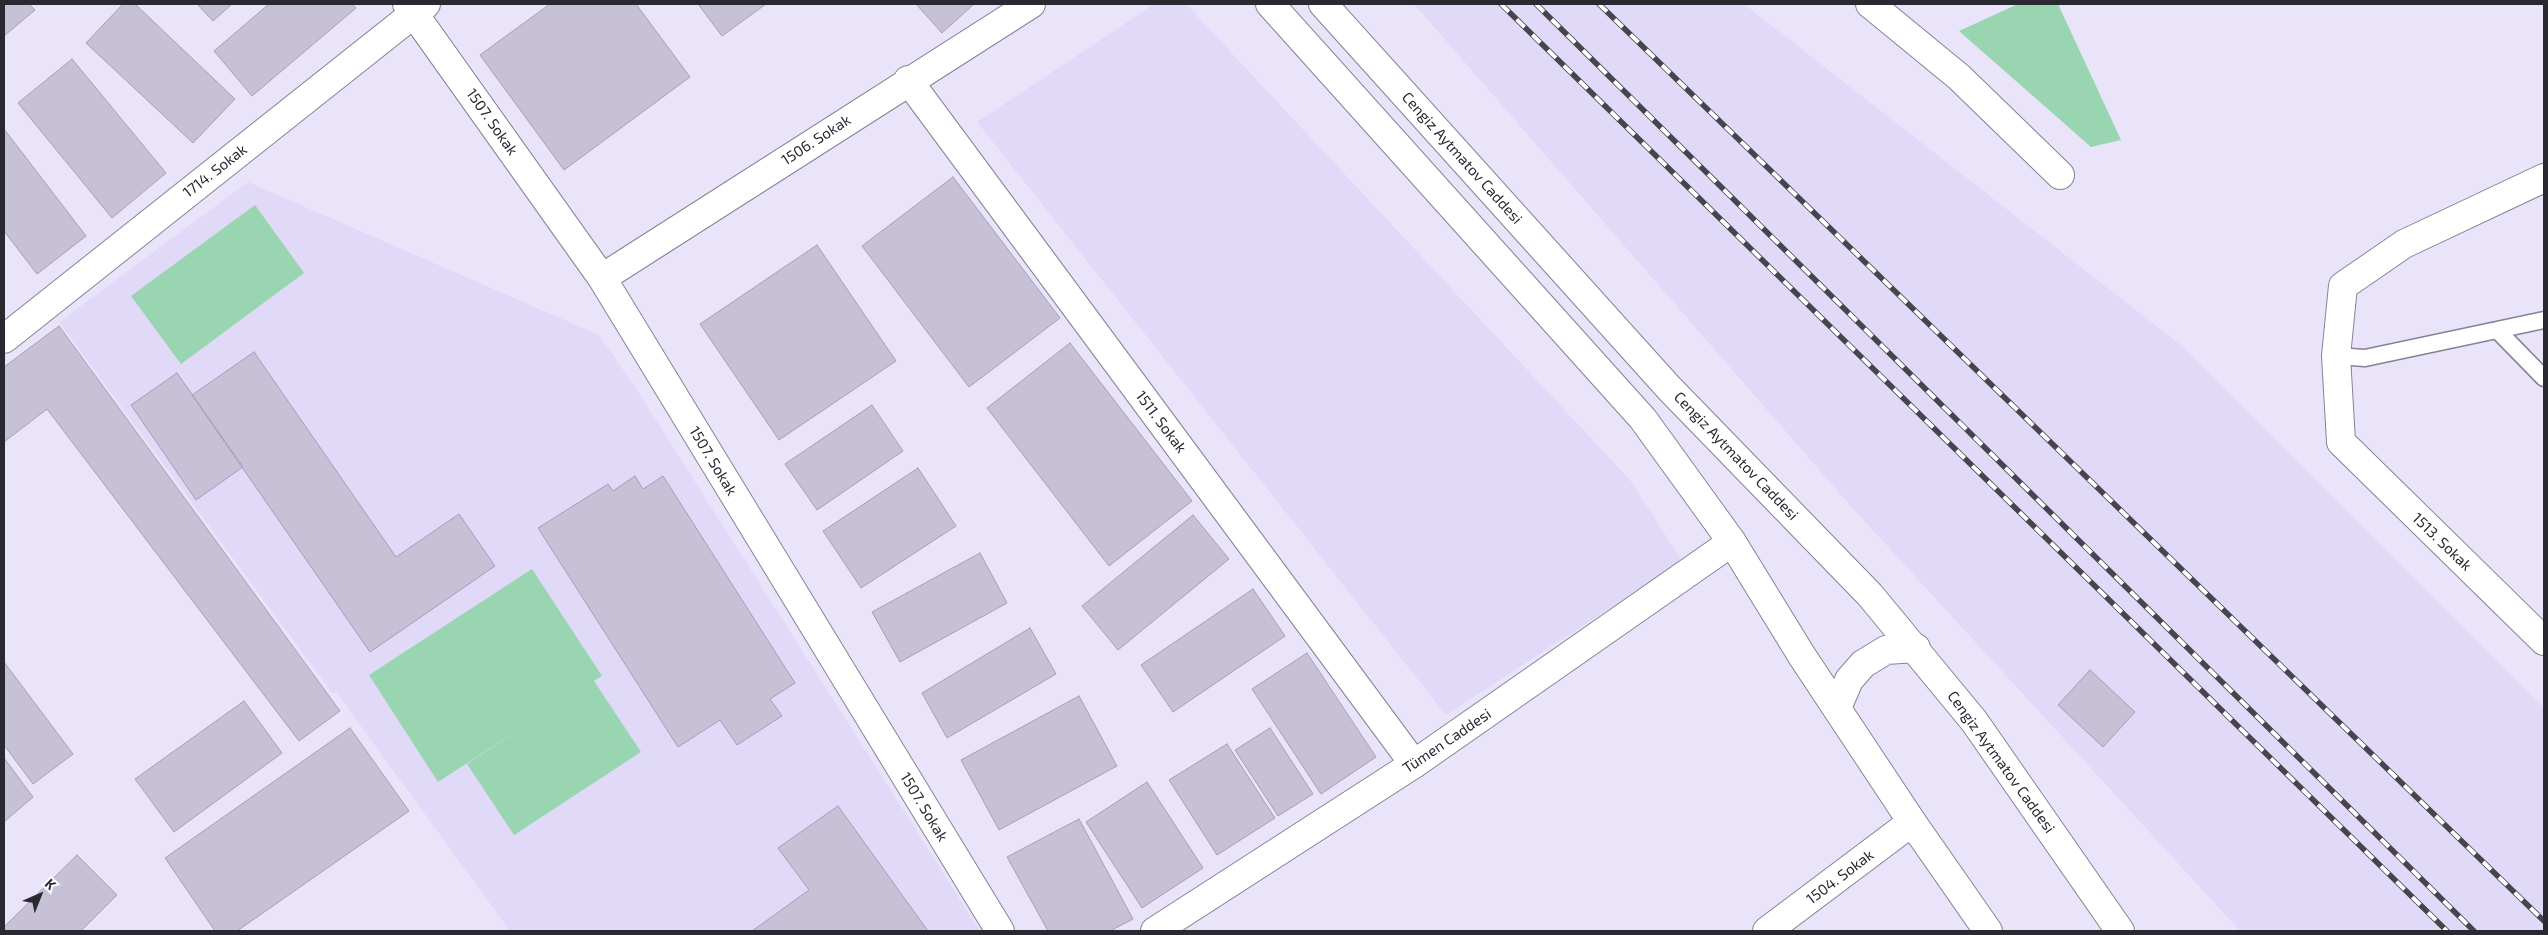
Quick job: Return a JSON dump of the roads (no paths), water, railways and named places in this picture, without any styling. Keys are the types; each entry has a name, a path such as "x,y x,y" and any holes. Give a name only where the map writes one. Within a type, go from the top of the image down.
{"street":[{"name":"1506. Sokak","path":"602,278 908,80 1031,4"},
{"path":"1270,4 1643,419 1732,542 1783,627 1912,822 1988,931"},
{"name":"Cengiz Aytmatov Caddesi","path":"1323,4 1669,388 1870,595 1916,648 1974,721 2120,931"},
{"path":"1870,4 1959,77 2060,175"},
{"name":"1507. Sokak","path":"416,7 602,278 1000,931"},
{"name":"1714. Sokak","path":"4,339 416,7"},
{"name":"1511. Sokak","path":"908,80 1414,764"},
{"path":"2336,356 2343,286 2404,244 2544,178"},
{"name":"1513. Sokak","path":"2336,356 2340,442 2544,641"},
{"name":"Tümen Caddesi","path":"1155,931 1414,764 1732,542"},
{"path":"1838,708 1849,680 1863,664 1886,650 1916,648"},
{"name":"1504. Sokak","path":"1767,931 1912,822"}],"lane":[{"path":"2336,356 2365,358 2544,320"},
{"path":"2496,330 2544,378"}],"railway":[{"path":"1501,4 2447,931"},
{"path":"1536,4 2474,931"},
{"path":"1599,4 2544,921"}]}
